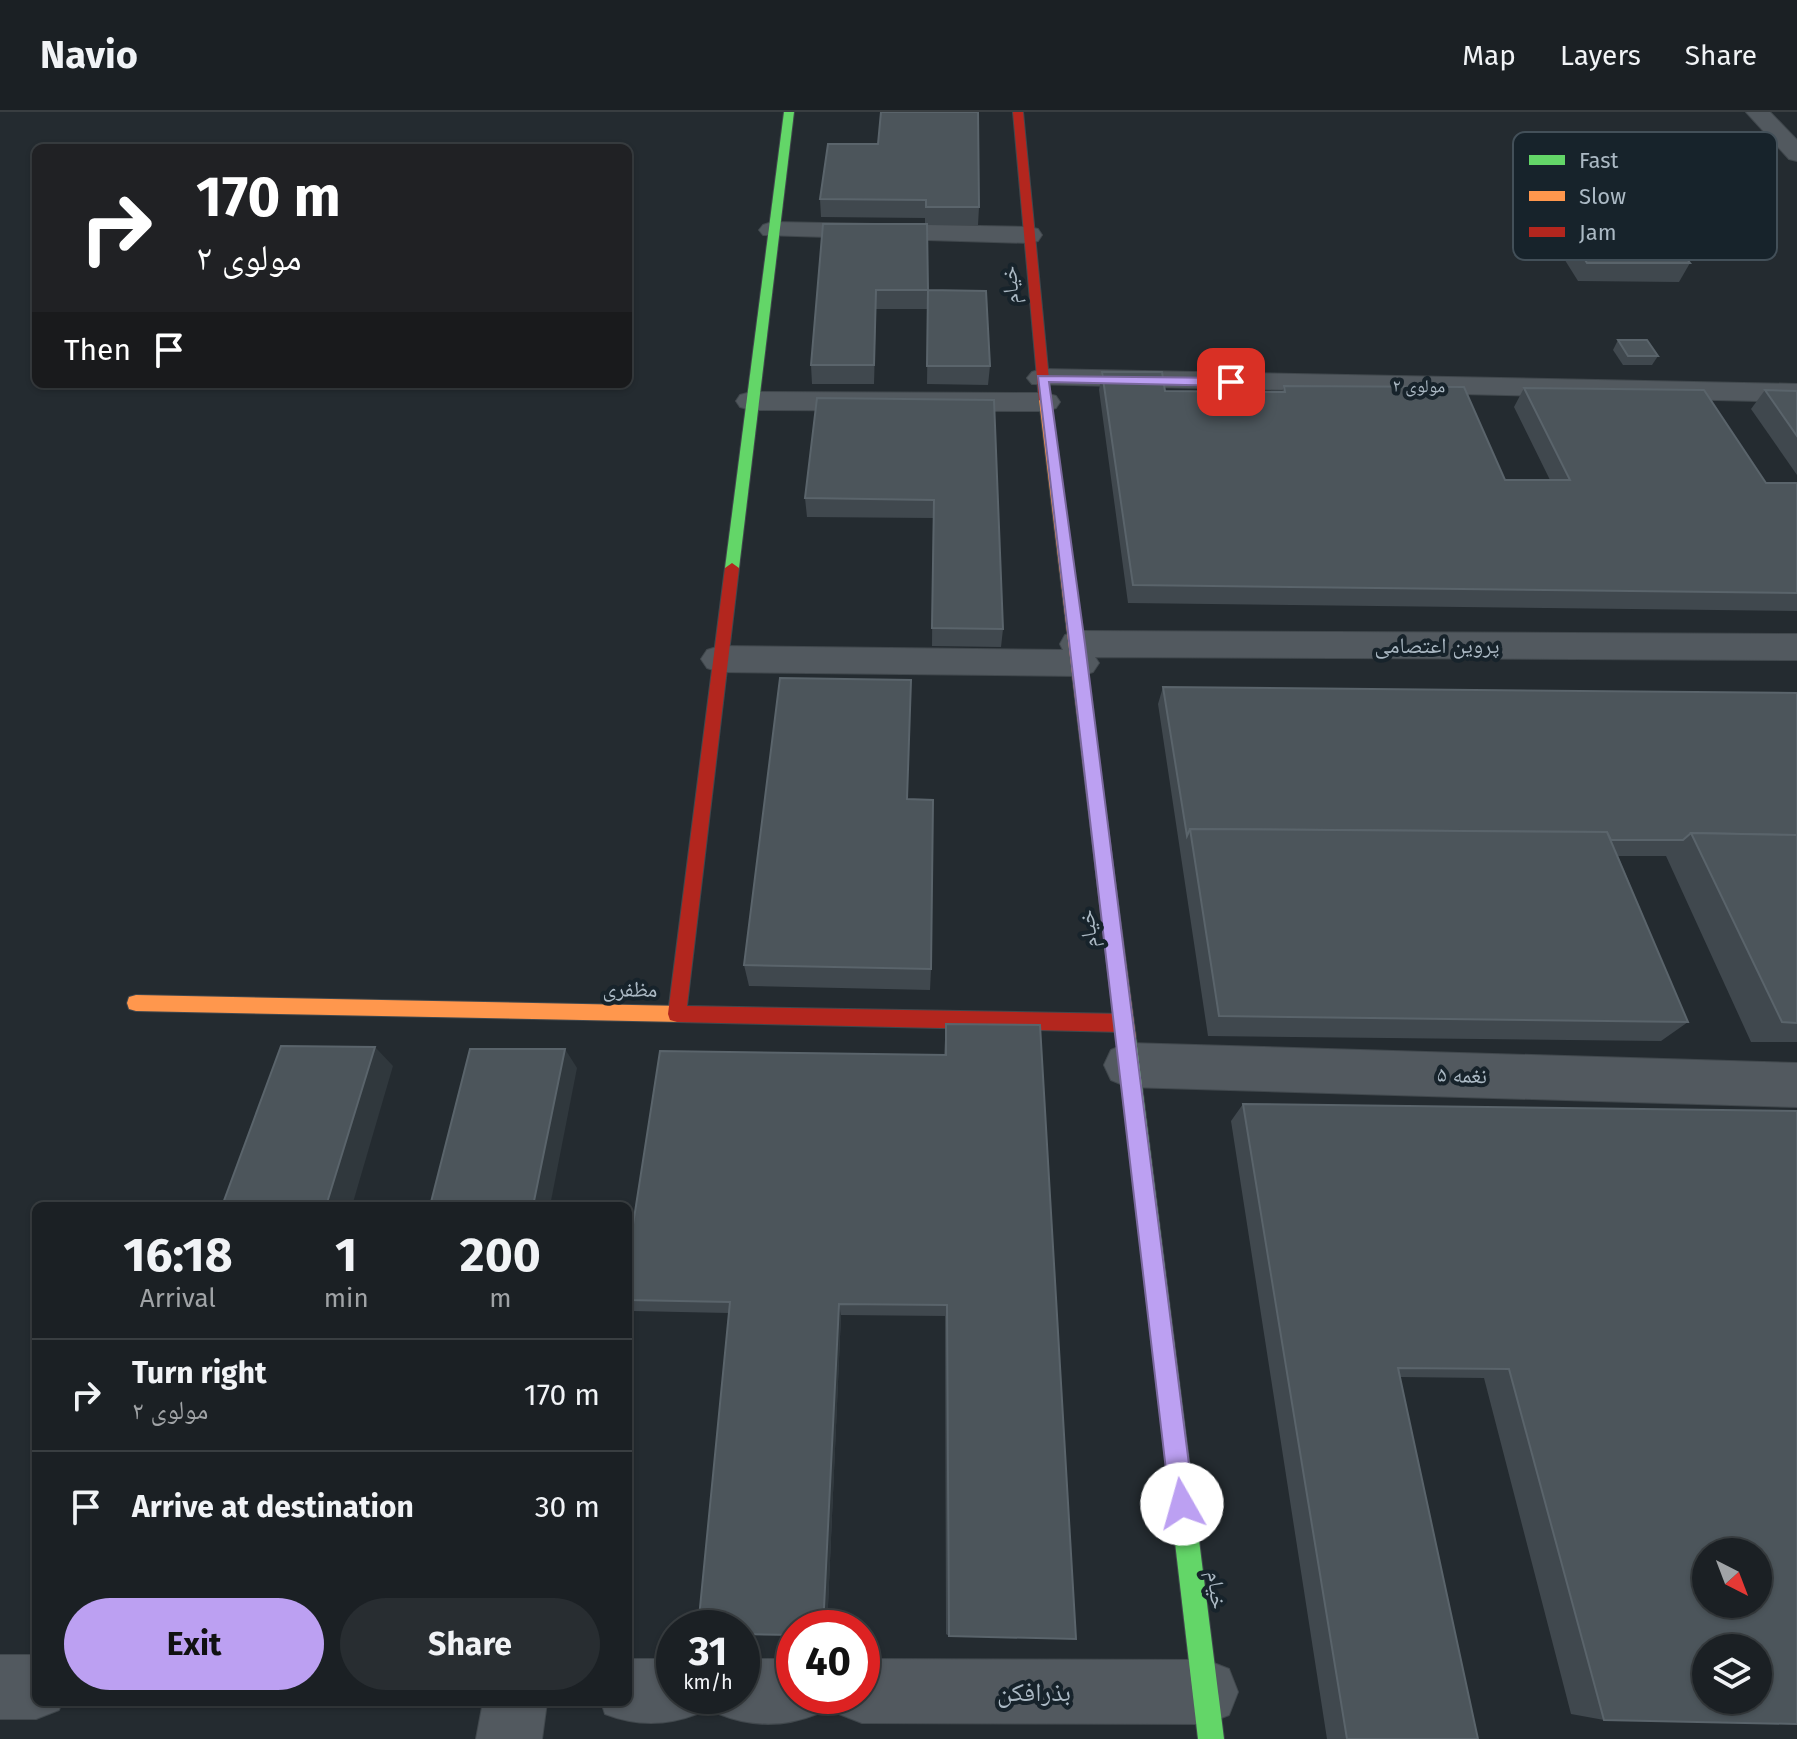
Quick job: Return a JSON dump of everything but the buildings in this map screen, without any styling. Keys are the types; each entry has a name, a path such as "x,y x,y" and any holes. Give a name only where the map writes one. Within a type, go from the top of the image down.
{"street":[{"path":"677,1014 789,112"},
{"name":"خیام","path":"1018,112 1044,390 1208,1715"},
{"path":"1757,112 1776,132"},
{"path":"1777,133 1797,154"},
{"path":"772,230 1029,235"},
{"name":"مولوی ۲","path":"751,401 1044,390 1797,393"},
{"name":"پروین اعتصامی","path":"720,659 1797,647"},
{"name":"مظفری","path":"136,1003 677,1014 1126,1044"},
{"name":"نغمه ۵","path":"1126,1044 1797,1085"},
{"path":"0,1687 32,1687"},
{"path":"632,1691 656,1691"},
{"name":"بذرافکن","path":"880,1692 1208,1715"},
{"path":"509,1739 514,1706"}],"traffic: fast":[{"path":"732,568 789,112"},
{"path":"1126,1038 1211,1739"}],"traffic: slow":[{"path":"1045,400 1126,1038"},
{"path":"136,1003 682,1014"}],"traffic: jam":[{"path":"1018,112 1045,400"},
{"path":"677,1014 732,568"},
{"path":"682,1014 1123,1023"}],"route":[{"path":"1182,1504 1078,644 1042,378 1231,382"}]}
